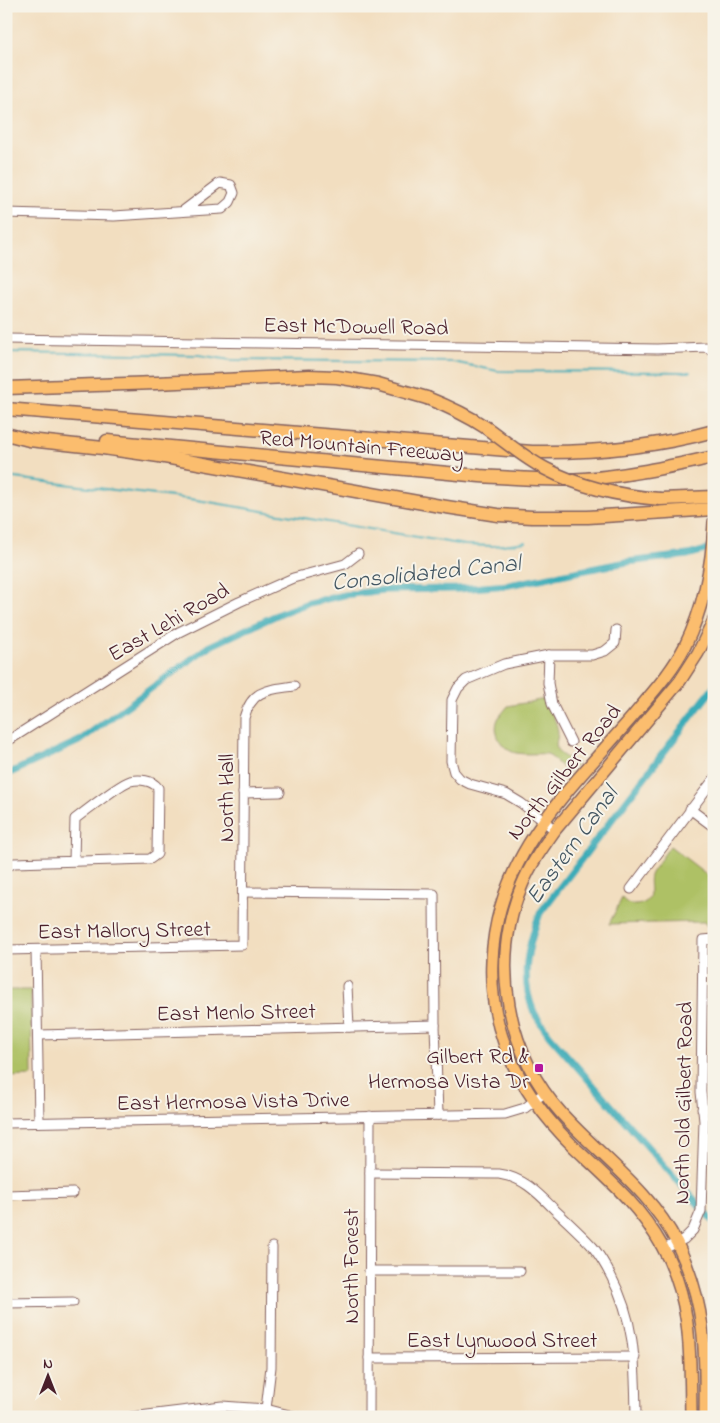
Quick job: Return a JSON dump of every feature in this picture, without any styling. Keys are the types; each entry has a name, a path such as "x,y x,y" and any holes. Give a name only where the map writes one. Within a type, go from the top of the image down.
{"highway":[{"path":"6,388 146,384 309,376 337,377 378,384 427,398 472,419 544,468 576,483 632,497 660,499 714,496"},
{"name":"Red Mountain Freeway","path":"6,409 532,452 577,452 650,444 714,430"},
{"path":"6,433 29,440 159,456 498,515 588,517 714,509"},
{"name":"Red Mountain Freeway","path":"6,433 170,446 480,476 535,479 613,476 714,457"}],"main road":[{"name":"North Gilbert Road","path":"691,1417 690,1338 678,1283 664,1249 648,1222 629,1199 572,1145 533,1102 514,1067 503,1040 494,998 492,963 497,918 504,894 520,857 544,821 670,670 684,647 697,619 706,592 714,522"},
{"name":"North Gilbert Road","path":"705,1417 704,1337 700,1309 691,1278 676,1243 649,1202 632,1181 583,1135 544,1093 518,1042 508,1004 505,969 509,927 522,884 541,850 555,830 680,681 698,653 714,620"}],"street":[{"path":"6,213 114,216 148,215 222,208 230,202 234,194 232,185 220,183 183,211"},
{"name":"East McDowell Road","path":"6,339 657,349 710,349 714,342"},
{"name":"East Lehi Road","path":"6,742 186,628 293,578 345,564 358,554"},
{"path":"555,830 506,794 470,784 460,779 454,772 451,761 452,700 458,688 466,680 504,664 549,654 592,654 605,651 615,644 616,630"},
{"path":"549,654 548,683 552,704 570,742"},
{"name":"North Hall","path":"242,945 244,718 248,704 258,695 269,690 294,686"},
{"path":"631,889 714,779"},
{"path":"6,867 14,863 150,859 157,854 158,788 150,781 128,781 75,819 74,861"},
{"path":"243,793 280,792"},
{"path":"690,809 714,827"},
{"path":"243,892 434,894 438,1115"},
{"name":"North Old Gilbert Road","path":"664,1249 684,1239 693,1230 698,1220 702,1198 704,1121 701,1092 703,940 714,939"},
{"name":"East Mallory Street","path":"6,950 242,945"},
{"path":"36,950 39,1035 39,1122"},
{"path":"347,986 349,1027"},
{"name":"East Menlo Street","path":"39,1035 435,1025"},
{"name":"East Hermosa Vista Drive","path":"6,1123 506,1114 517,1112 544,1093"},
{"path":"702,1109 714,1109"},
{"name":"North Forest","path":"368,1417 370,1116"},
{"path":"370,1173 512,1175 534,1190 594,1248 618,1290 626,1311 635,1357 636,1417"},
{"path":"6,1195 73,1192"},
{"path":"266,1409 272,1367 272,1247"},
{"path":"368,1271 520,1272"},
{"path":"6,1303 73,1302"},
{"name":"East Lynwood Street","path":"369,1358 635,1357"},
{"path":"131,1417 222,1406 266,1409 297,1417"}],"green space":[{"path":"545,699 555,719 558,751 577,764 568,773 548,754 520,754 511,751 503,745 497,735 496,724 508,706"},
{"path":"670,846 714,880 714,928 708,927 704,922 609,924 622,898 634,905 647,900 650,892 651,873"},
{"path":"6,990 31,990 32,1076 6,1077"}],"waterway":[{"path":"6,352 199,355 231,360 453,362 498,371 690,372"},
{"path":"6,477 197,500 465,545 494,546 526,542"},
{"name":"Consolidated Canal","path":"6,777 10,773 79,741 208,647 281,613 308,603 344,595 384,590 458,589 509,585 627,562 688,555 713,548"},
{"name":"Eastern Canal","path":"714,687 540,913 529,950 526,974 529,999 537,1018 549,1035 714,1222"}],"place":[{"name":"Gilbert Rd & Hermosa Vista Dr","path":"539,1068"}]}
